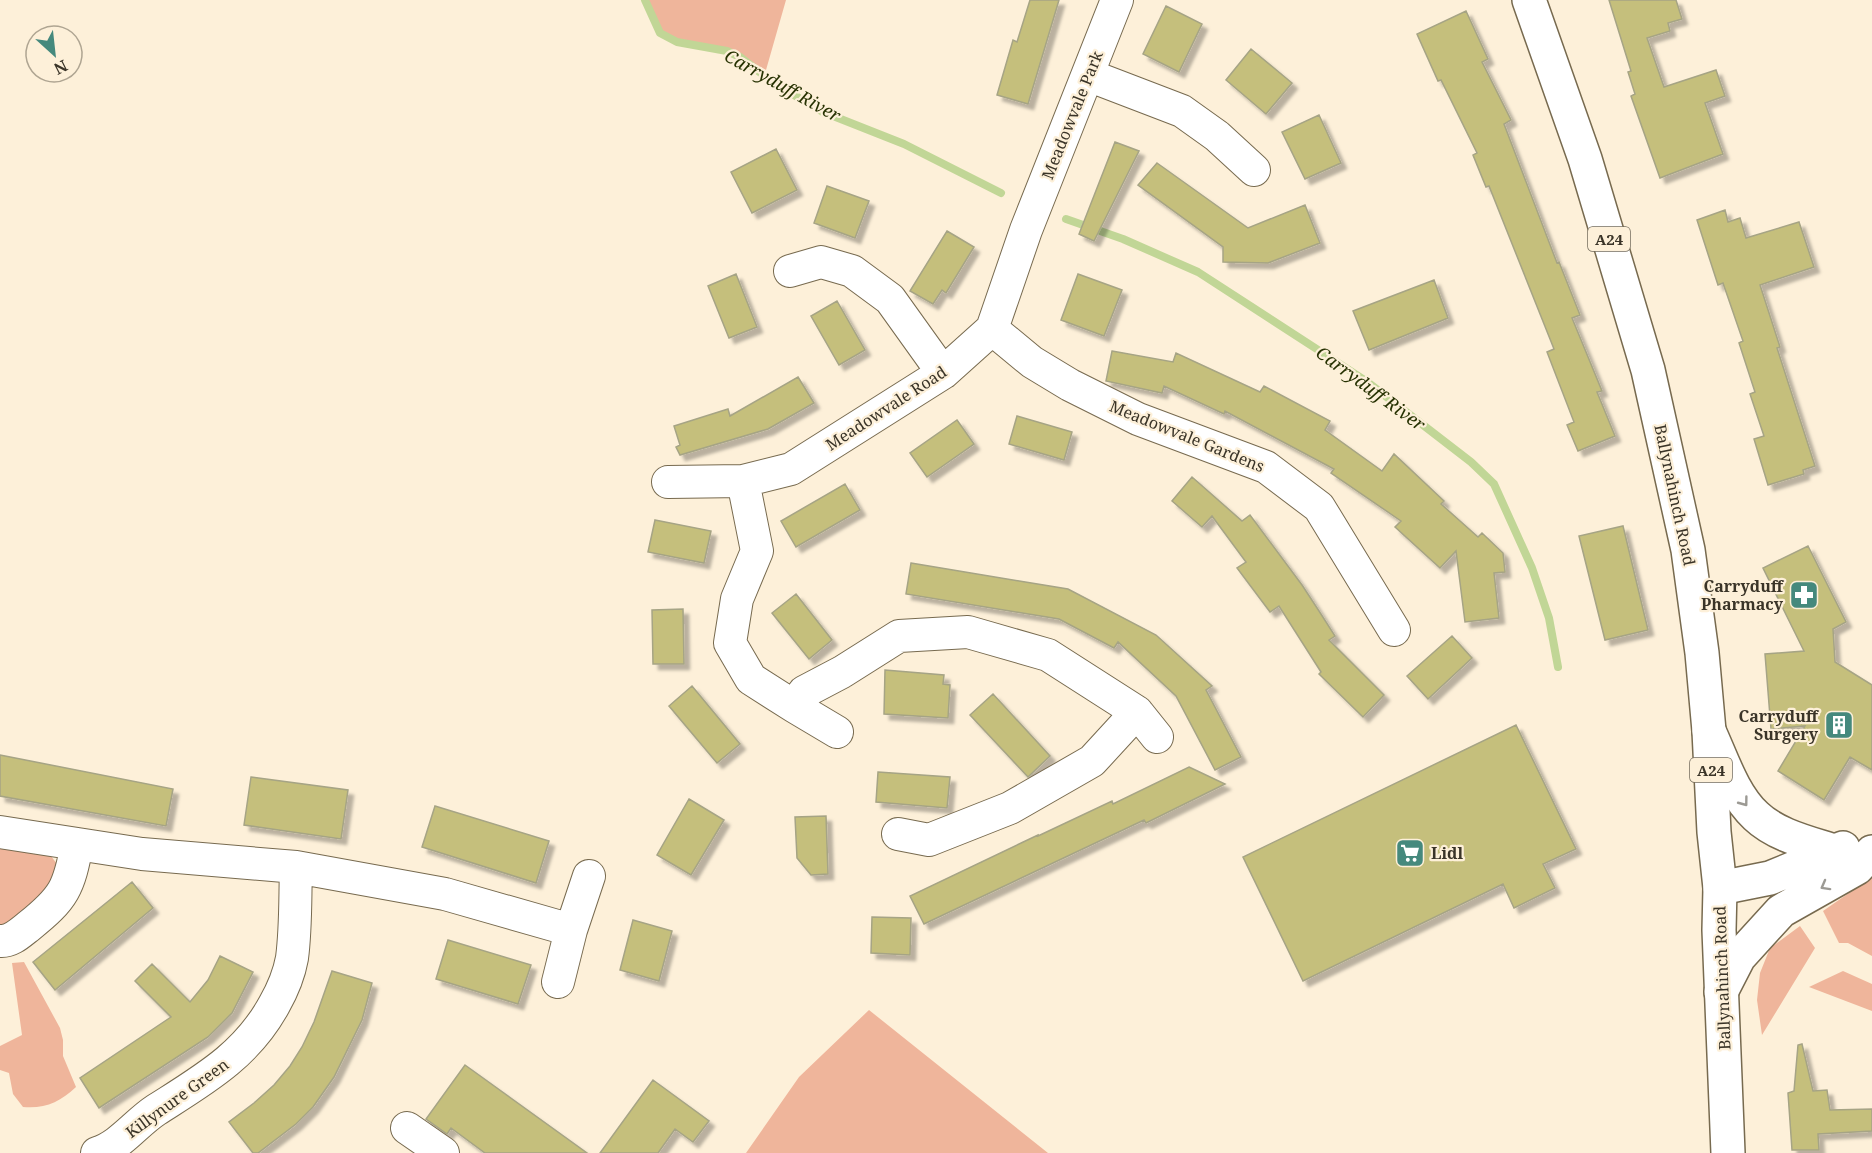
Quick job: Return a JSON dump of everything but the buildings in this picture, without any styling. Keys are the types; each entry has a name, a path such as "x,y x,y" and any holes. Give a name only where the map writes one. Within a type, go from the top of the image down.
{"main road":[{"name":"Ballynahinch Road","path":"1528,0 1586,159 1648,370 1689,550 1702,653 1720,888 1721,992 1728,1153"},
{"path":"1709,731 1740,797 1756,816 1771,827 1797,839 1837,852"},
{"path":"1720,888 1770,878 1837,852 1872,833"},
{"path":"1721,992 1739,957 1781,911 1857,868 1872,852"}],"street":[{"name":"Meadowvale Park","path":"1026,230 1117,0"},
{"path":"1088,75 1182,111 1217,136 1254,170"},
{"name":"Meadowvale Road","path":"668,482 743,481 791,469 943,373 992,329 1026,230"},
{"path":"789,271 821,262 852,271 890,299 943,373"},
{"name":"Meadowvale Gardens","path":"992,329 1032,362 1070,385 1138,418 1266,467 1319,507 1394,630"},
{"path":"743,481 758,551 737,599 730,643 750,679 837,732"},
{"path":"795,707 804,692 842,672 899,636 968,632 1047,655 1137,712 1157,737"},
{"path":"898,834 929,840 1010,808 1092,761 1137,712"},
{"path":"0,832 142,854 296,867 445,894 571,930"},
{"path":"0,941 18,935 59,900 71,875 77,844"},
{"name":"Killynure Green","path":"97,1153 107,1150 148,1115 236,1056 266,1019 280,994 292,960 296,867"},
{"path":"558,982 571,930 589,876"},
{"path":"407,1128 443,1153"}],"shaded area":[{"path":"642,0 786,0 766,70 740,57 677,42 660,33"},
{"path":"0,847 51,856 57,864 51,891 0,929"},
{"path":"1872,877 1872,956 1848,943 1839,943 1823,911"},
{"path":"1800,926 1815,948 1762,1035 1757,1000 1760,973 1770,948"},
{"path":"24,962 60,1028 63,1056 76,1087 64,1097 38,1107 23,1107 13,1094 9,1073 0,1070 0,1046 22,1035 12,963"},
{"path":"1843,971 1872,984 1872,1011 1809,987"},
{"path":"869,1010 1048,1153 746,1153 799,1077"}],"waterway":[{"name":"Carryduff River","path":"645,0 660,33 677,42 727,51 740,57 775,84 823,112 904,144 1001,193"},
{"name":"Carryduff River","path":"1066,219 1123,239 1198,272 1366,381 1471,462 1494,484 1532,568 1549,618 1558,667"}],"place":[{"name":"Carryduff Pharmacy","path":"1804,595"},
{"name":"Carryduff Surgery","path":"1839,725"},
{"name":"Lidl","path":"1410,853"}]}
